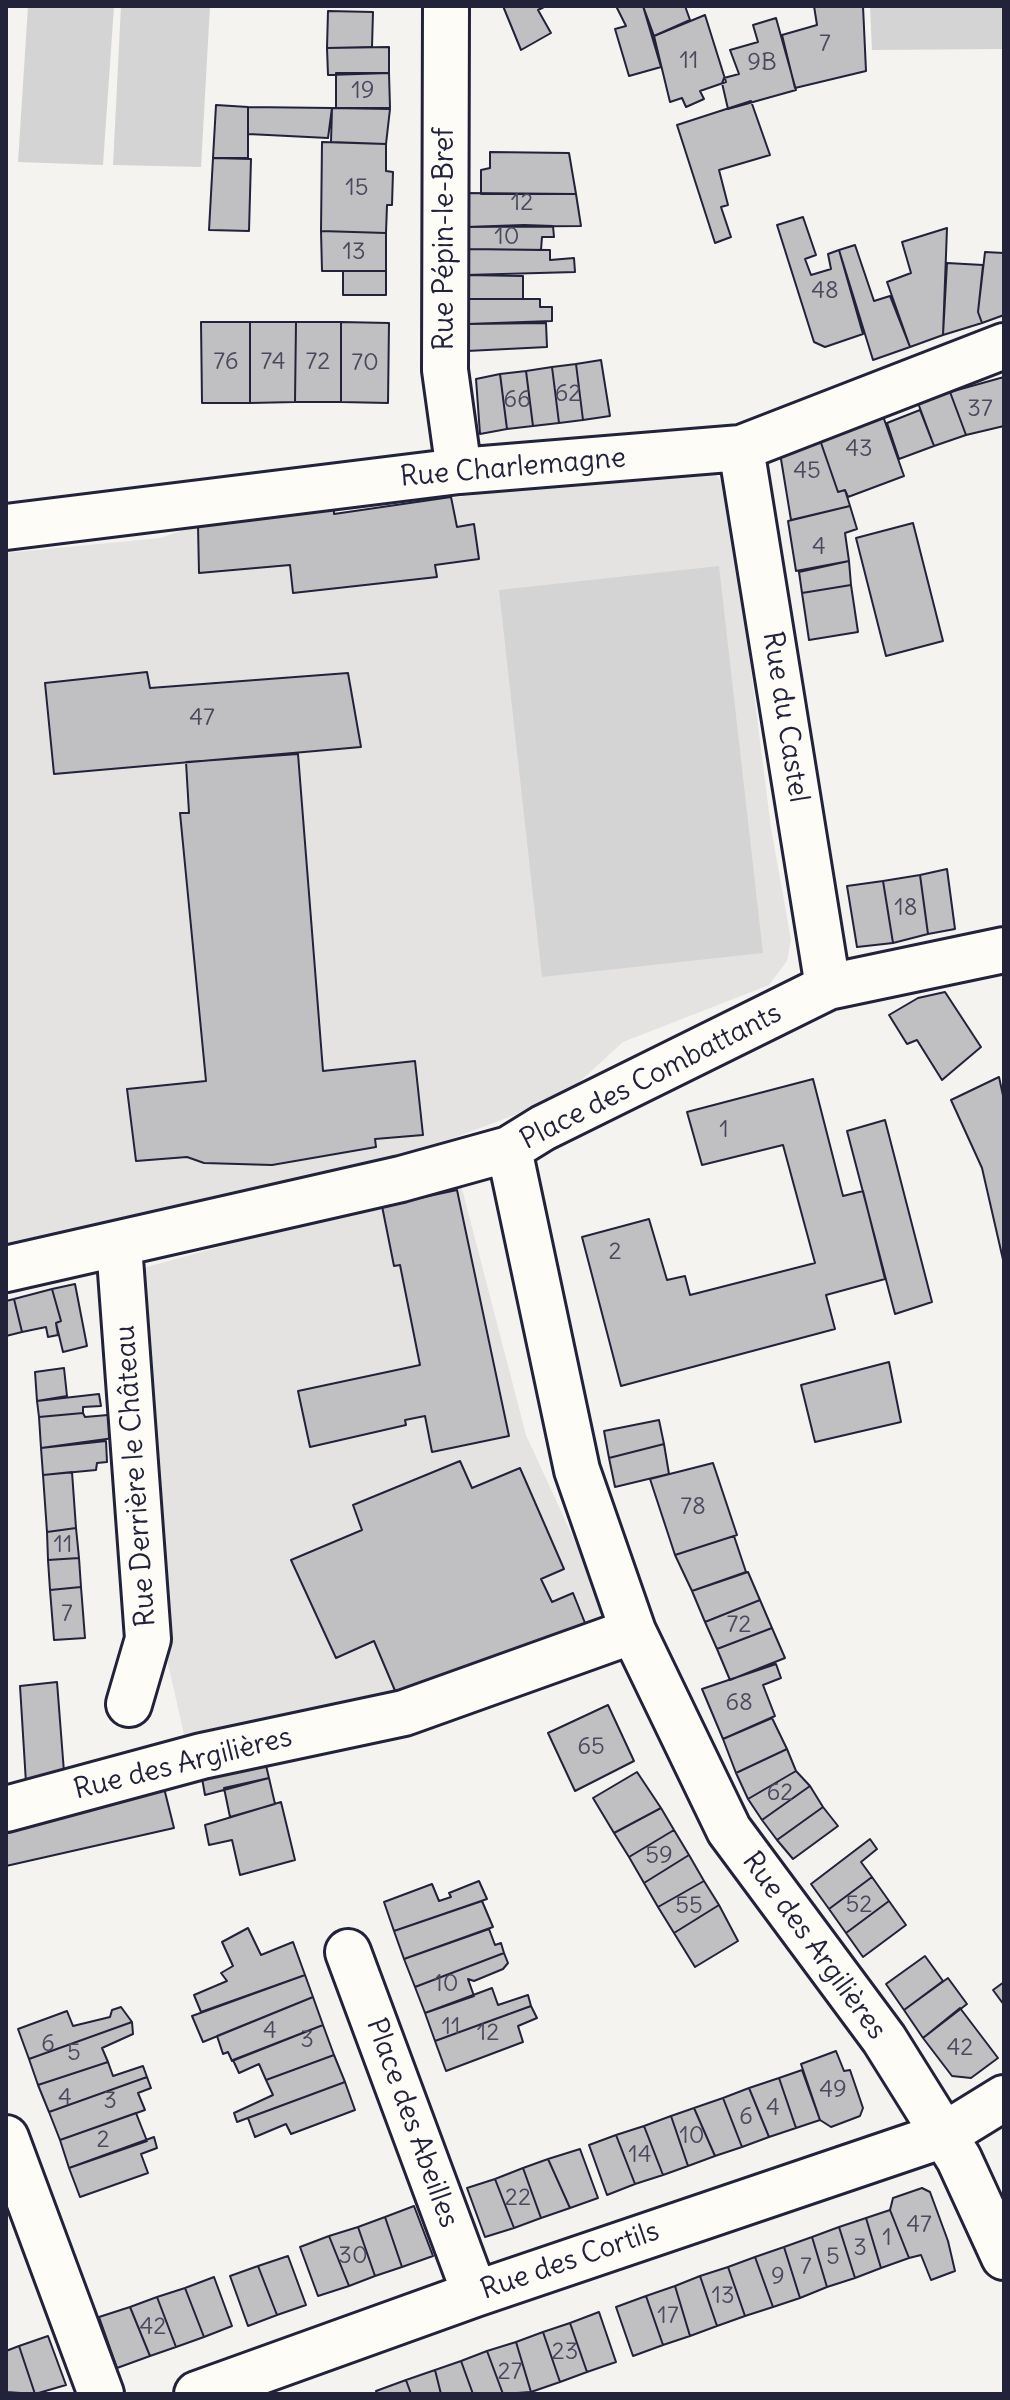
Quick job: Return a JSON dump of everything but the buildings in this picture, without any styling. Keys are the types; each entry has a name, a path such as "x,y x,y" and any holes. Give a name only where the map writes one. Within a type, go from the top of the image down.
{"street":[{"name":"Rue Pépin-le-Bref","path":"446,6 445,370 459,471"},
{"name":"Rue Charlemagne","path":"6,527 459,471 741,448 1004,346"},
{"name":"Rue du Castel","path":"741,448 828,987"},
{"name":"Place des Combattants","path":"577,1470 509,1149 543,1128 828,987 1004,950"},
{"path":"6,1269 401,1179 509,1149"},
{"name":"Rue Derrière le Château","path":"119,1245 148,1639 129,1704"},
{"name":"Rue des Argilières","path":"577,1470 633,1631 729,1830 884,2039 944,2135 1004,2257"},
{"name":"Rue des Argilières","path":"6,1809 202,1756 404,1713 633,1631"},
{"name":"Place des Abeilles","path":"348,1952 475,2294"},
{"name":"Rue des Cortils","path":"197,2394 475,2294 944,2135 1004,2098"},
{"path":"6,2138 101,2394"}],"shaded area":[{"path":"28,6 114,6 103,165 18,162"},
{"path":"121,6 210,6 201,167 113,165"},
{"path":"870,6 1004,6 1004,49 872,50"},
{"path":"706,465 728,488 771,828 791,940 787,961 769,985 623,1042 576,1085 512,1116 392,1161 267,1202 6,1245 6,553 160,538 198,525 334,508 335,513"},
{"path":"719,566 763,953 542,977 499,590"},
{"path":"460,1181 526,1435 613,1624 415,1697 187,1748 157,1615 132,1271"}]}
